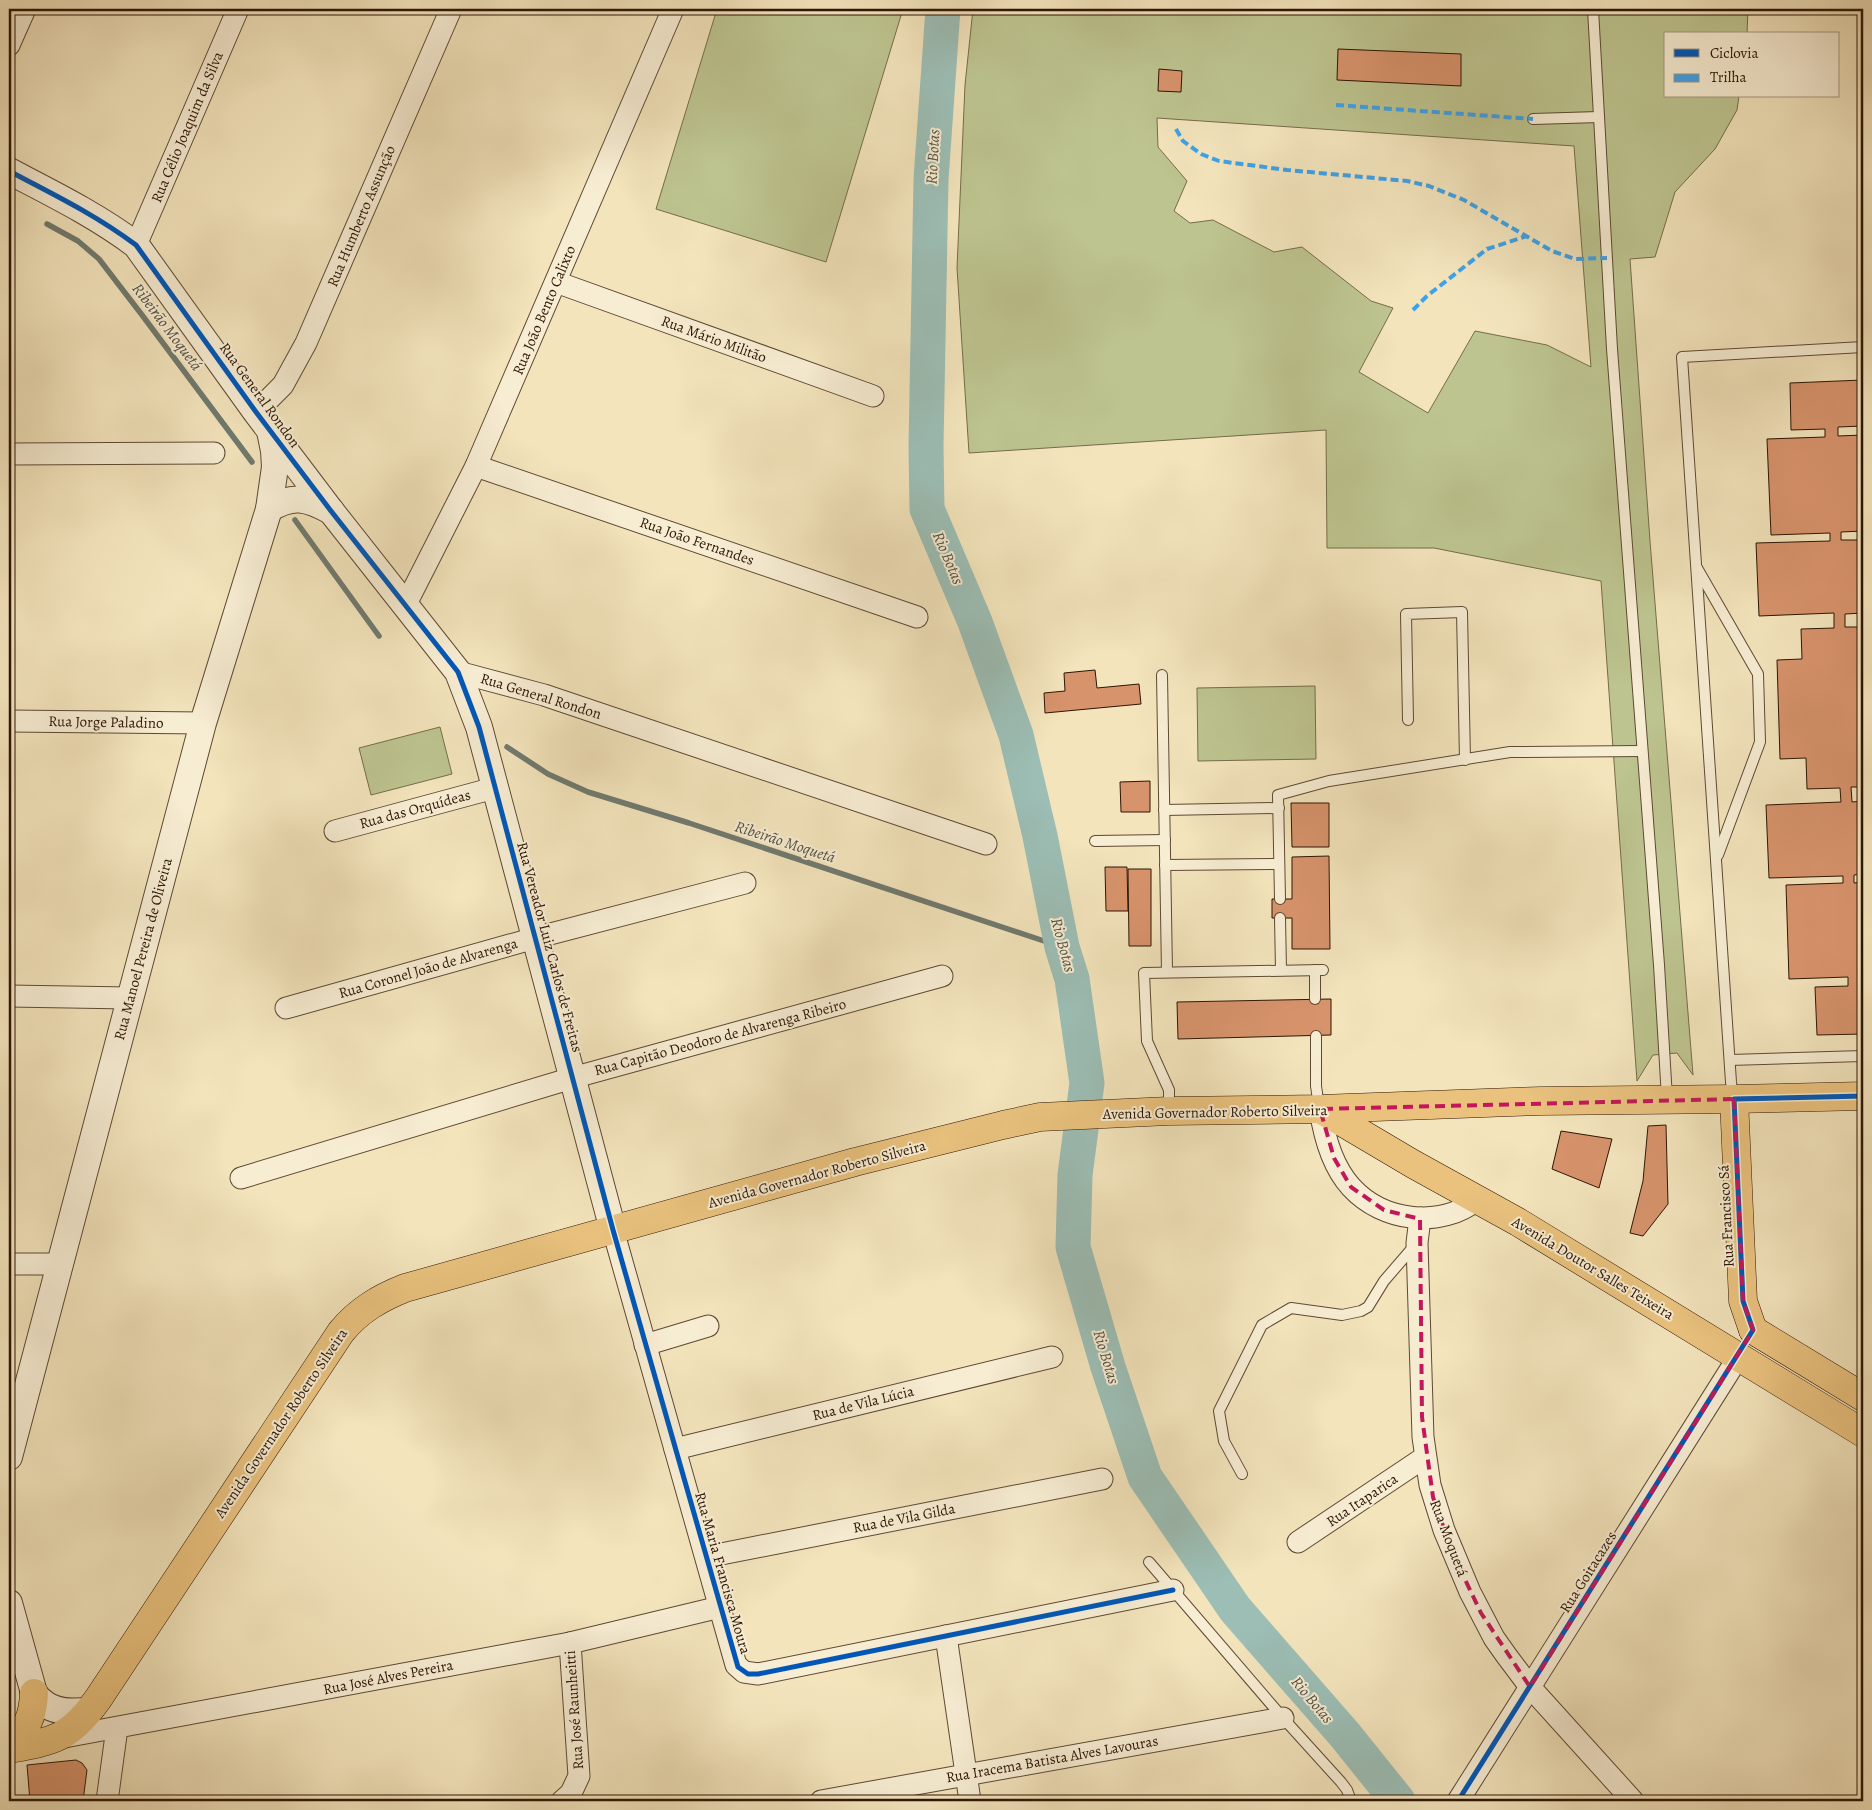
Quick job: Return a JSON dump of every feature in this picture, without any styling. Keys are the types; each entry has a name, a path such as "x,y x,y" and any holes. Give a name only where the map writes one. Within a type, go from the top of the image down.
{"main road":[{"name":"Avenida Governador Roberto Silveira","path":"9,1749 54,1739 79,1724 341,1332 358,1313 385,1296 405,1288 856,1162 1040,1117 1169,1111 1320,1109 1541,1101 1863,1096"},
{"name":"Rua Francisco Sá","path":"1734,1099 1743,1301 1753,1330"},
{"path":"1390,1150 1390,1130 1394,1119 1411,1105"},
{"name":"Avenida Doutor Salles Teixeira","path":"1320,1109 1478,1199 1863,1433"},
{"path":"1739,1356 1753,1330 1863,1398"},
{"path":"9,1742 26,1728 32,1714 34,1693"}],"street":[{"path":"9,45 25,9"},
{"name":"Rua Célio Joaquim da Silva","path":"136,245 238,9"},
{"name":"Rua Humberto Assunção","path":"263,422 306,343 450,9"},
{"name":"Rua João Bento Calixto","path":"405,606 476,466 673,9"},
{"name":"Rua General Rondon","path":"9,171 82,209 136,245 263,422 330,511 458,672 544,695 986,844"},
{"name":"Rua Mário Militão","path":"556,282 872,396"},
{"name":"Rua Manoel Pereira de Oliveira","path":"9,1457 203,723 269,509 275,467 274,451 263,422"},
{"path":"9,454 214,453"},
{"name":"Rua João Fernandes","path":"476,466 917,617"},
{"path":"269,509 285,501 300,499 317,504 330,511"},
{"name":"Rua Vereador Luiz Carlos de Freitas","path":"458,672 479,727 613,1230"},
{"name":"Rua Jorge Paladino","path":"9,721 203,723"},
{"name":"Rua das Orquídeas","path":"335,831 494,788"},
{"name":"Rua Coronel João de Alvarenga","path":"286,1008 535,938 745,883"},
{"name":"Rua Capitão Deodoro de Alvarenga Ribeiro","path":"241,1178 572,1078 942,976"},
{"path":"9,996 130,998"},
{"path":"1320,1109 1328,1146 1339,1170 1351,1187 1365,1199 1384,1210 1405,1217 1420,1218 1452,1213 1478,1199"},
{"name":"Rua Moquetá","path":"1420,1218 1417,1242 1422,1417 1425,1457 1437,1513 1470,1592 1494,1638 1530,1687 1633,1801"},
{"name":"Rua Maria Francisca Moura","path":"613,1230 736,1665 741,1670 748,1674 758,1674 1173,1590"},
{"path":"9,1264 59,1264"},
{"path":"646,1345 708,1326"},
{"name":"Rua Goitacazes","path":"1458,1801 1739,1356"},
{"name":"Rua de Vila Lúcia","path":"675,1449 1052,1358"},
{"name":"Rua Itaparica","path":"1298,1542 1425,1457"},
{"name":"Rua de Vila Gilda","path":"706,1557 1102,1479"},
{"path":"9,1603 34,1693 42,1703 56,1710 70,1712 90,1710 100,1720 117,1728 107,1801"},
{"name":"Rua José Alves Pereira","path":"54,1739 570,1643 720,1607"},
{"path":"946,1636 970,1801"},
{"name":"Rua José Raunheitti","path":"562,1801 571,1793 578,1776 570,1643"},
{"name":"Rua Iracema Batista Alves Lavouras","path":"821,1801 1283,1718"}],"lane":[{"path":"1593,9 1612,358 1659,965 1667,1100"},
{"path":"1533,119 1599,117"},
{"path":"1734,1099 1695,565 1682,357 1863,347"},
{"path":"1695,565 1758,674 1760,742 1716,859"},
{"path":"1408,720 1406,614 1462,612 1465,760"},
{"path":"1162,676 1167,972"},
{"path":"1280,899 1278,795 1329,781 1510,752 1642,751"},
{"path":"1164,810 1278,808"},
{"path":"1095,841 1165,840"},
{"path":"1165,865 1279,864"},
{"path":"1280,918 1281,970"},
{"path":"1169,1111 1169,1090 1147,1041 1144,973 1319,970 1315,1000"},
{"path":"1316,1036 1316,1086 1320,1109"},
{"path":"1730,1060 1863,1056"},
{"path":"1242,1474 1224,1442 1219,1410 1262,1325 1290,1308 1342,1315 1361,1311 1368,1307 1384,1281 1417,1242"},
{"path":"1149,1562 1283,1718 1341,1782 1347,1790 1351,1801"}],"highlighted area":[{"path":"1734,1099 1743,1301 1753,1330 1530,1687 1481,1613 1452,1552 1433,1497 1422,1417 1420,1219 1384,1210 1351,1187 1334,1158 1320,1109"}],"green space":[{"path":"717,9 903,9 826,262 656,209"},
{"path":"973,9 1748,9 1747,32 1664,32 1664,98 1739,98 1737,110 1715,149 1675,192 1655,257 1630,259 1650,541 1693,1075 1677,1053 1653,1055 1637,1081 1601,581 1434,548 1327,548 1326,430 969,453 957,268 965,85","holes":["1157,118 1574,146 1591,367 1547,345 1475,331 1428,413 1359,372 1393,308 1371,301 1302,247 1274,252 1213,220 1190,223 1174,211 1187,181 1158,147"]},
{"path":"1315,686 1316,759 1198,761 1197,688"},
{"path":"440,727 452,774 371,795 359,748"}],"building":[{"path":"1338,49 1461,54 1461,86 1337,80"},
{"path":"1159,69 1182,71 1181,92 1158,91"},
{"path":"1863,380 1863,426 1838,427 1838,436 1863,435 1863,531 1841,532 1841,540 1863,540 1863,613 1845,614 1845,627 1863,627 1863,787 1851,787 1852,802 1863,801 1863,874 1854,875 1854,883 1863,882 1863,977 1858,977 1858,986 1863,986 1863,1034 1817,1035 1815,987 1848,986 1848,977 1789,979 1786,885 1843,883 1843,876 1769,878 1766,805 1841,802 1840,788 1807,789 1806,758 1780,759 1777,660 1802,659 1801,629 1834,628 1834,613 1759,616 1756,543 1830,541 1830,533 1771,535 1767,439 1825,437 1825,429 1791,430 1790,383"},
{"path":"1095,670 1097,688 1139,684 1141,704 1045,713 1044,693 1065,691 1064,673"},
{"path":"1150,781 1150,812 1121,812 1120,782"},
{"path":"1291,803 1329,803 1329,847 1292,847"},
{"path":"1329,856 1330,949 1292,949 1292,918 1272,918 1272,899 1292,899 1292,857"},
{"path":"1105,867 1127,867 1128,911 1106,911"},
{"path":"1128,869 1151,869 1151,946 1129,946"},
{"path":"1331,999 1331,1035 1178,1039 1177,1002"},
{"path":"1666,1125 1668,1204 1643,1236 1630,1233 1643,1181 1648,1126"},
{"path":"1561,1131 1612,1139 1599,1188 1552,1169"},
{"path":"76,1760 82,1763 87,1770 83,1801 30,1801 27,1765"}],"waterway":[{"name":"Ribeirão Moquetá","path":"943,9 931,179 926,447 927,509 975,622 1016,735 1040,836 1062,947 1072,979 1087,1083 1075,1175 1073,1247 1108,1367 1145,1477 1235,1609 1345,1735 1398,1801"},
{"name":"Ribeirão Moquetá","path":"47,224 78,241 99,259 252,462"},
{"name":"Ribeirão Moquetá","path":"295,520 379,636"},
{"name":"Ribeirão Moquetá","path":"507,747 548,774 588,792 689,823 1062,947"}],"marked path":[{"path":"1336,105 1533,119"},
{"path":"1176,129 1183,141 1201,154 1219,161 1287,170 1407,181 1429,186 1464,200 1552,251 1575,259 1607,258"},
{"path":"1413,310 1427,296 1487,249 1527,236"}],"cycle path":[{"path":"9,171 90,214 136,245 256,412 331,511 458,672 479,727 613,1230 738,1667 748,1674 758,1674 1173,1590"},
{"path":"1458,1801 1753,1330 1743,1301 1734,1099 1863,1096"}],"water label":[{"name":"Rio Botas","path":"933,157"},
{"name":"Rio Botas","path":"948,558"},
{"name":"Rio Botas","path":"1063,945"},
{"name":"Rio Botas","path":"1106,1357"},
{"name":"Rio Botas","path":"1312,1700"}]}
